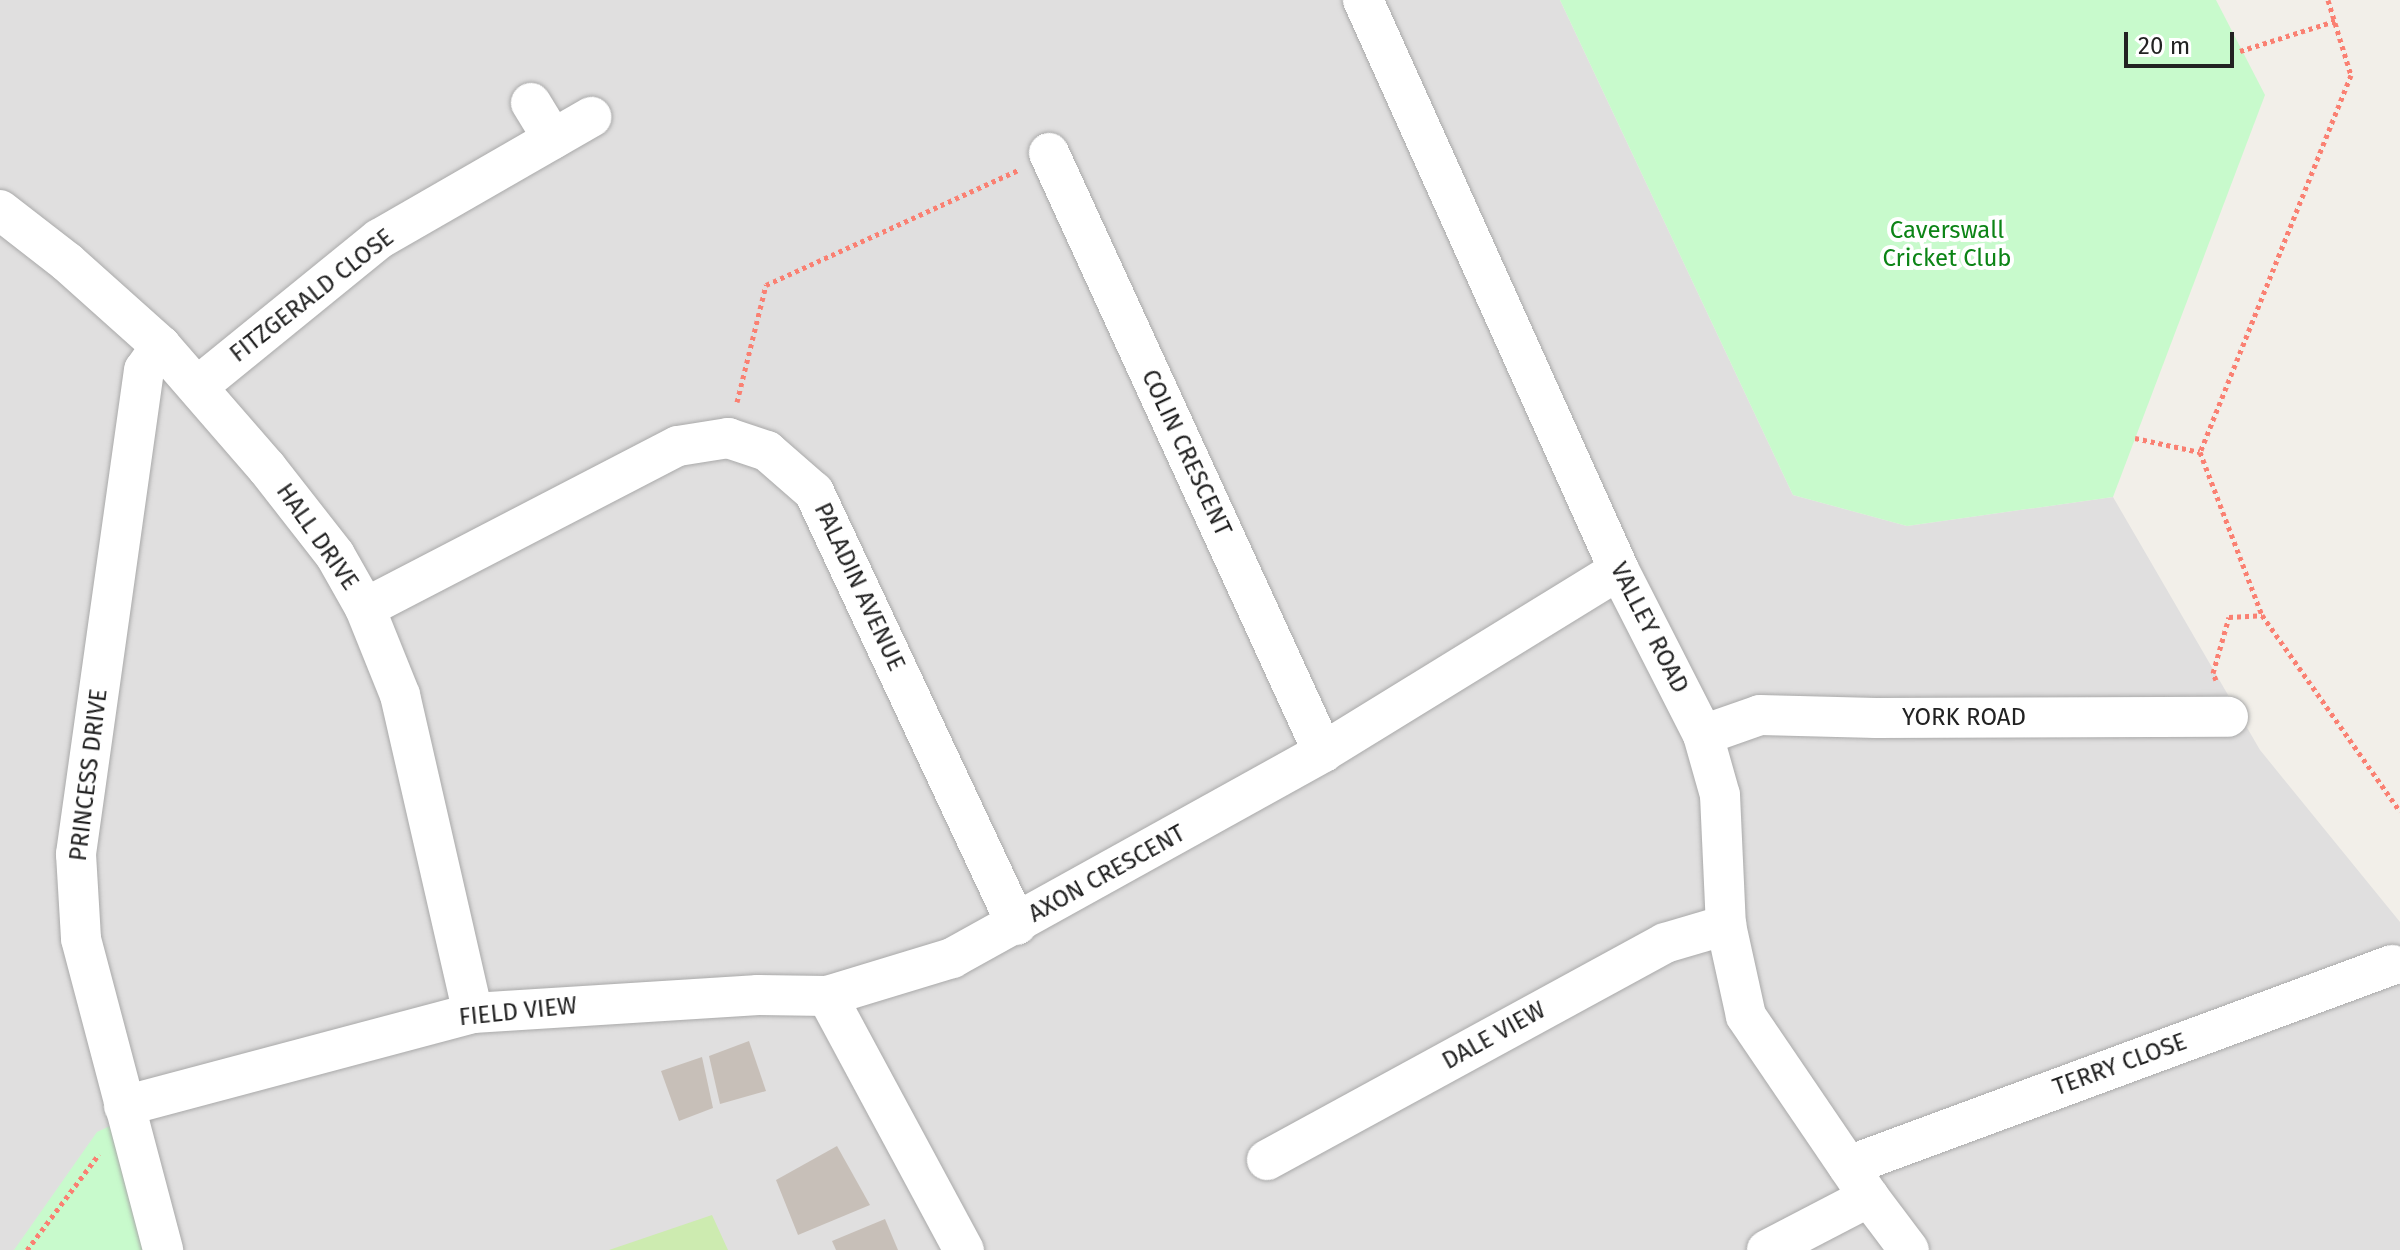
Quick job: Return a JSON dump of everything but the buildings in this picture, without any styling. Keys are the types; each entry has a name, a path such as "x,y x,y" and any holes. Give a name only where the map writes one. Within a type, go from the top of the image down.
{"street":[{"name":"VALLEY ROAD","path":"1363,0 1619,570 1703,735 1720,795 1726,925 1746,1016 1858,1182 1909,1250"},
{"path":"531,103 553,139"},
{"name":"FITZGERALD CLOSE","path":"198,386 379,239 591,117"},
{"name":"COLIN CRESCENT","path":"1049,153 1323,752"},
{"name":"HALL DRIVE","path":"0,210 67,262 161,346 198,386 335,555 365,608 400,695 473,1013"},
{"name":"PRINCESS DRIVE","path":"161,346 144,370 76,854 81,939 163,1250"},
{"name":"PALADIN AVENUE","path":"365,608 678,446 728,438 767,451 814,492 1017,925"},
{"name":"AXON CRESCENT","path":"827,996 952,958 1017,925 1323,752 1619,570"},
{"name":"YORK ROAD","path":"1703,735 1760,715 1876,718 2228,717"},
{"name":"DALE VIEW","path":"1267,1160 1665,943 1726,925"},
{"name":"TERRY CLOSE","path":"1767,1250 1858,1182 2392,965"},
{"name":"FIELD VIEW","path":"126,1112 473,1013 758,995 827,996"},
{"path":"827,996 964,1250"}],"path":[{"path":"2328,0 2351,75 2200,452 2262,615 2400,811"},
{"path":"2240,51 2335,21"},
{"path":"728,438 766,285 1001,180 1049,153"},
{"path":"2135,438 2200,452"},
{"path":"2228,717 2213,673 2229,617 2262,615"},
{"path":"27,1250 126,1112"}],"shaded area":[{"path":"0,0 1560,0 1793,495 1907,526 2113,497 2260,750 2400,922 2400,1250 0,1250"}],"green space":[{"name":"Caverswall Cricket Club","path":"1560,0 2216,0 2265,95 2113,497 1907,526 1793,495"},
{"path":"112,1125 148,1250 14,1250 97,1132"},
{"path":"712,1215 728,1250 609,1250"}]}
